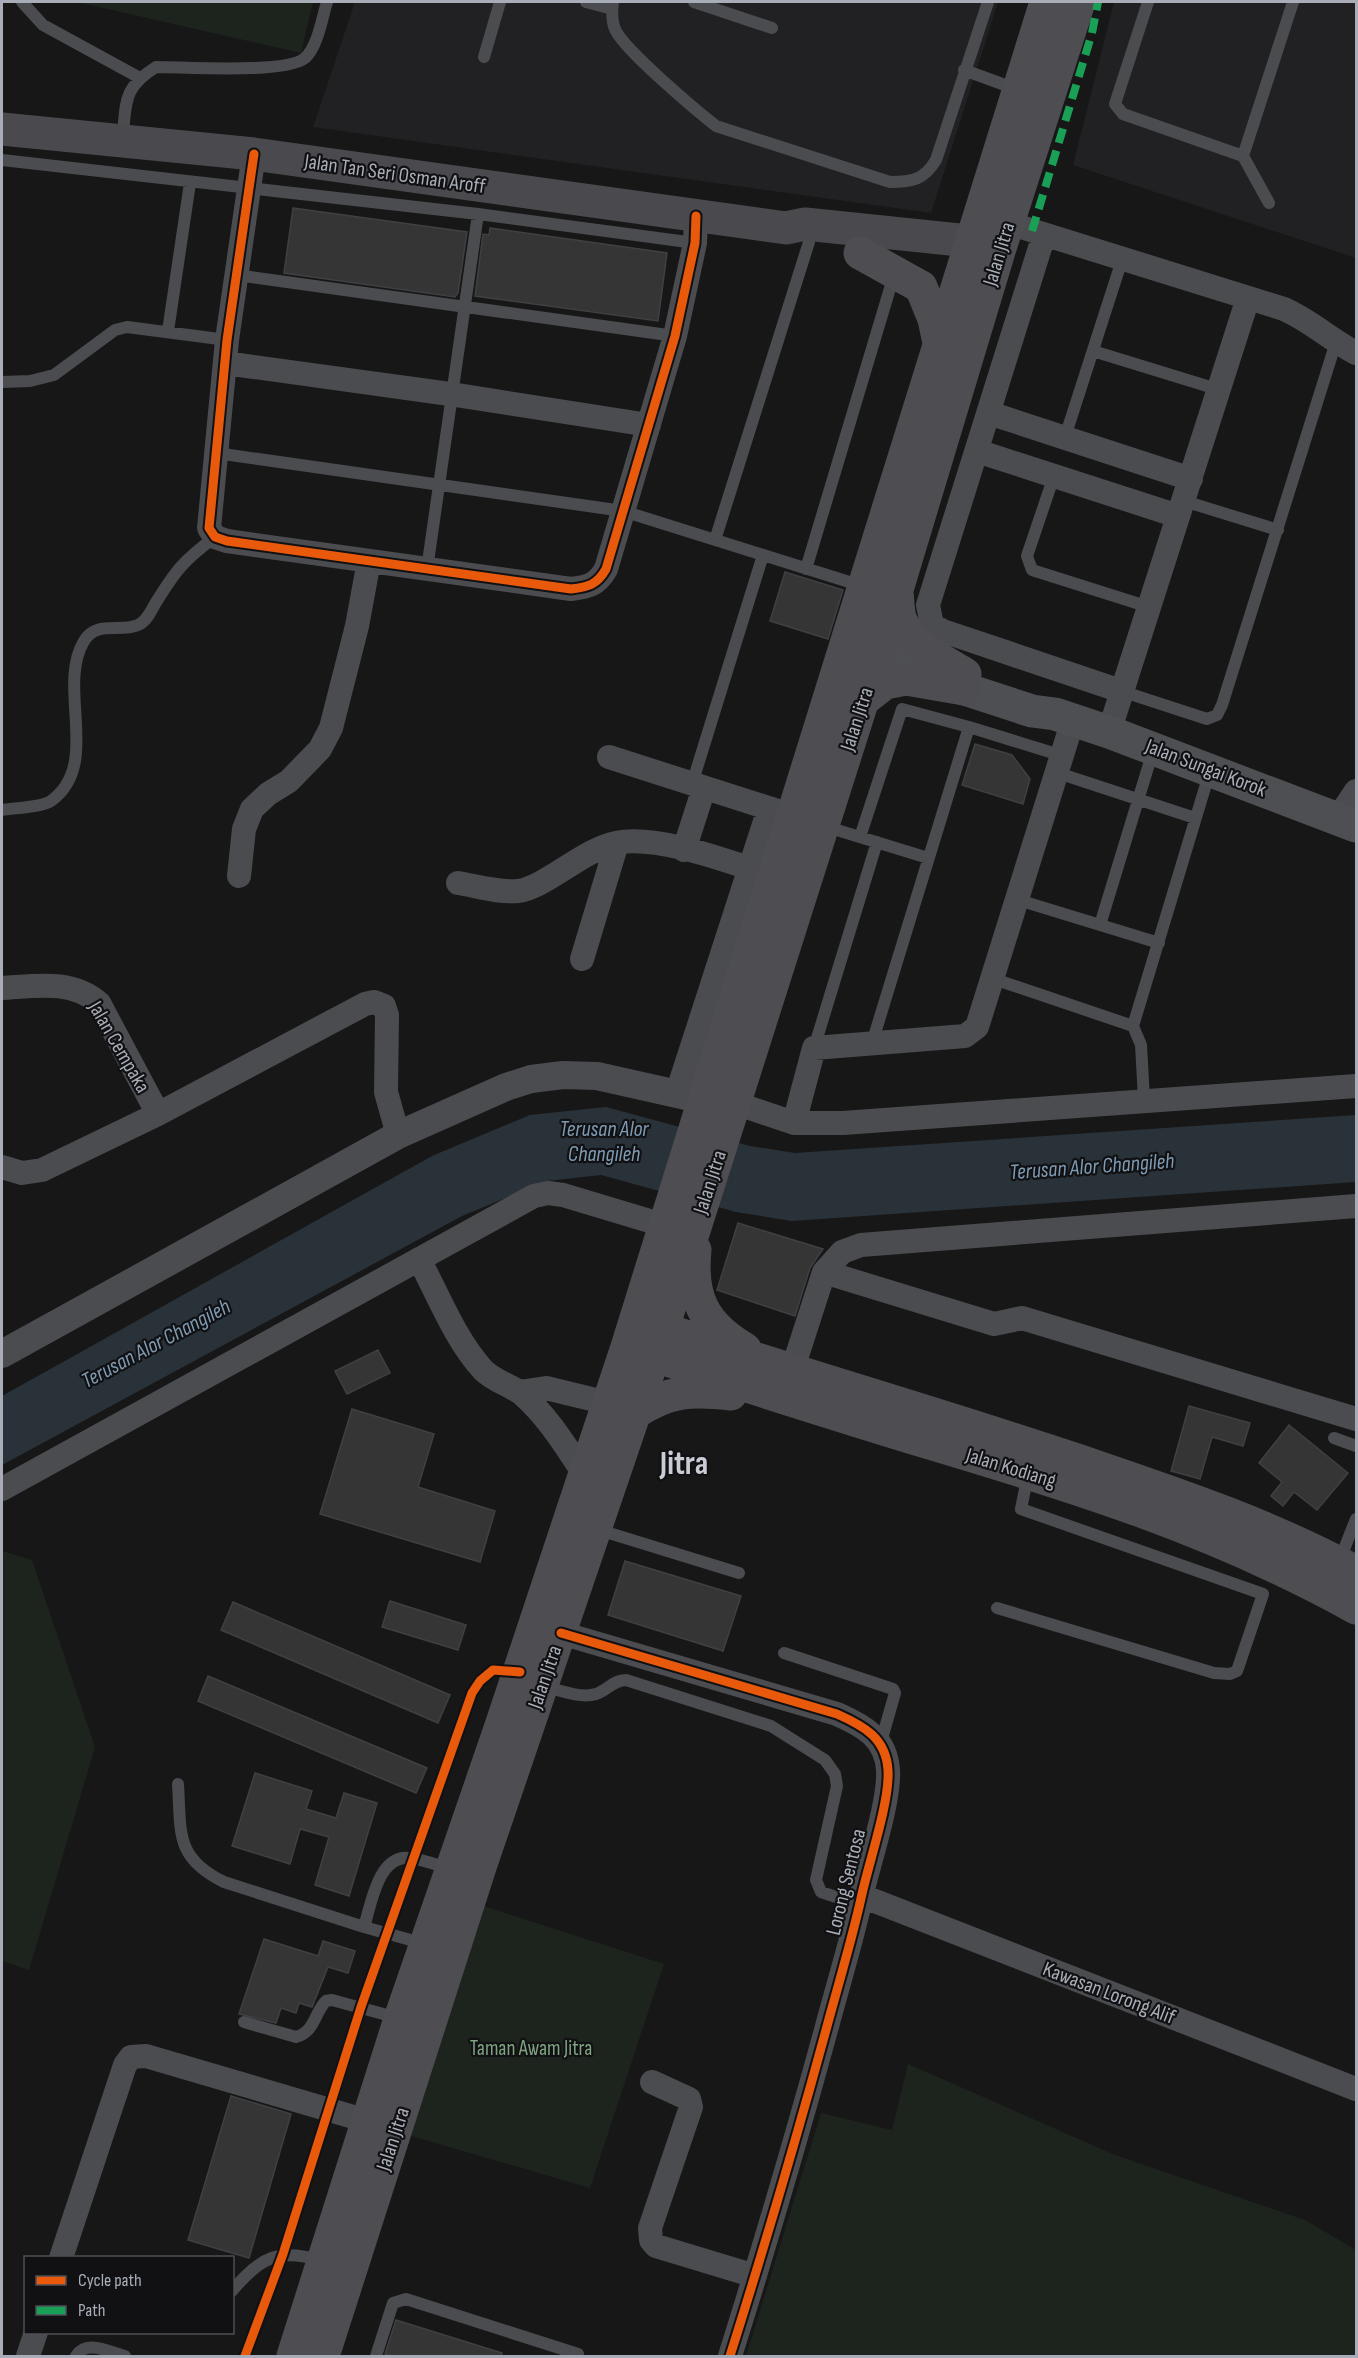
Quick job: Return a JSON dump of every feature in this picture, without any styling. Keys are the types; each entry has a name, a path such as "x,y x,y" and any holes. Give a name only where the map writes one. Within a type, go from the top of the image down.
{"highway":[{"name":"Jalan Jitra","path":"709,1104 823,826 897,593 987,250 1018,90 1046,2"},
{"name":"Jalan Jitra","path":"293,2356 424,1944 464,1873 542,1686 595,1529 622,1408 683,1214 761,872 781,812 846,644 939,343 987,250 1079,2"},
{"path":"860,253 921,287 934,318 939,343"},
{"path":"897,593 900,620 911,636 964,682"},
{"path":"862,701 885,683 906,679 964,682"},
{"path":"683,1214 694,1263 695,1288 703,1311 715,1328 785,1379"},
{"name":"Jalan Kodiang","path":"645,1338 785,1379 1038,1447 1262,1526 1348,1568"},
{"name":"Jalan Kodiang","path":"645,1338 785,1379 1028,1472 1112,1499 1190,1528 1268,1579 1356,1608"},
{"path":"622,1408 651,1403 682,1391 729,1394 785,1379"},
{"name":"Jalan Jitra","path":"323,2356 464,1873 520,1672 584,1474 622,1408"}],"main road":[{"name":"Jalan Tan Seri Osman Aroff","path":"2,129 254,154 695,230 798,235 860,253 987,250"},
{"name":"Jalan Tan Seri Osman Aroff","path":"798,235 805,224 987,250"},
{"name":"Jalan Sungai Korok","path":"846,644 964,682 1032,711 1064,717 1109,732 1347,822"}],"street":[{"path":"254,154 226,351 209,528 215,537 227,542 571,589 588,587 600,580 606,569 675,336 695,230"},
{"path":"1044,235 928,605 932,625 1121,691"},
{"path":"987,250 1044,235 1248,298 1309,320 1346,348"},
{"path":"1109,732 1248,298"},
{"path":"226,351 450,393 649,425"},
{"path":"989,413 1065,437 1184,498"},
{"path":"977,451 1054,476 1184,498"},
{"path":"239,876 244,829 252,809 268,794 289,781 320,750 331,728 357,626 369,561"},
{"path":"794,1123 814,1048 965,1036 972,1033 976,1027 1060,764 1064,717"},
{"path":"609,757 781,812"},
{"path":"684,850 698,786"},
{"path":"1347,822 1356,791"},
{"path":"582,959 617,843"},
{"path":"458,883 520,891 599,848 617,843 660,844 761,872"},
{"name":"Jalan Cempaka","path":"2,988 59,985 87,993 99,1003 158,1114"},
{"path":"2,1167 22,1173 42,1170 158,1114 365,1004 374,1002 384,1006 387,1016 386,1092 398,1135"},
{"path":"2,1354 398,1135 506,1087 531,1079 563,1075 597,1076 794,1123 843,1123 1143,1099 1356,1086"},
{"path":"2,1489 534,1196 548,1193 683,1214"},
{"path":"785,1379 824,1272 842,1252 861,1245 1356,1206"},
{"path":"418,1259 467,1349 484,1371 500,1383 519,1392 543,1415 584,1474"},
{"path":"824,1272 994,1324 1022,1318 1042,1323 1356,1419"},
{"path":"519,1392 546,1388 622,1408"},
{"path":"561,1633 837,1714 859,1724 881,1742"},
{"name":"Lorong Sentosa","path":"730,2356 789,2168 861,1900 887,1790 888,1771 881,1742"},
{"name":"Kawasan Lorong Alif","path":"861,1900 1356,2089"},
{"path":"62,2256 125,2065 131,2057 146,2056 367,2121"},
{"path":"652,2082 688,2099 691,2107 650,2228 651,2240 656,2246 755,2276"},
{"path":"28,2356 35,2334"}],"lane":[{"path":"22,2 43,25 140,78"},
{"path":"122,141 128,93 140,78 156,67 282,68 305,58 315,39 327,2"},
{"path":"484,57 500,2"},
{"path":"586,2 613,5 615,30 626,44 694,109 716,126 890,182 920,179 929,172 936,160 988,2"},
{"path":"694,2 772,28"},
{"path":"1148,2 1115,104 1123,114 1243,156 1269,203"},
{"path":"1243,156 1293,2"},
{"path":"964,70 1018,90"},
{"path":"2,160 249,190 478,214 695,230"},
{"path":"168,331 190,183"},
{"path":"427,569 450,393 478,214"},
{"path":"715,540 798,235"},
{"path":"1065,437 1122,260"},
{"path":"806,569 895,271"},
{"path":"236,275 675,336"},
{"path":"2,382 30,381 54,375 115,330 127,327 168,331 226,351"},
{"path":"1121,691 1207,719 1217,714 1222,705 1278,530 1346,348"},
{"path":"1094,351 1220,390"},
{"path":"216,453 623,511 864,586"},
{"path":"1054,476 1027,556 1032,570 1149,608"},
{"path":"1184,498 1278,530"},
{"path":"2,810 49,802 66,784 75,758 75,666 84,640 95,629 138,625 146,619 178,566 215,537"},
{"path":"698,786 763,555"},
{"path":"860,837 902,709 969,727 1060,764 1139,800 1195,818"},
{"path":"872,1042 969,727"},
{"path":"1100,925 1154,748"},
{"path":"1143,1099 1142,1045 1133,1026 1210,769"},
{"path":"823,826 928,858"},
{"path":"814,1048 877,842"},
{"path":"1015,899 1159,943"},
{"path":"991,978 1133,1026"},
{"path":"1334,1438 1356,1446"},
{"path":"1348,1568 1356,1519"},
{"path":"595,1529 739,1573"},
{"path":"997,1608 1214,1673 1230,1674 1237,1671 1268,1579"},
{"path":"784,1653 893,1689 895,1693 881,1742"},
{"path":"542,1686 580,1695 595,1695 618,1680 626,1680 771,1726 825,1760 835,1774 837,1786 816,1880 821,1892 861,1900"},
{"path":"178,1784 182,1843 191,1860 207,1873 224,1882 424,1944"},
{"path":"364,1927 384,1869 393,1859 409,1858 464,1873"},
{"path":"244,2022 296,2037 305,2035 321,2006 326,2001 332,2000 400,2019"},
{"path":"234,2289 247,2273 266,2259 298,2254 324,2261"},
{"path":"376,2356 393,2303 406,2299 578,2354"},
{"path":"76,2356 81,2349 87,2346 125,2356"}],"shaded area":[{"path":"355,2 998,2 931,213 313,127"},
{"path":"1114,2 1356,2 1356,258 1073,165"}],"green space":[{"path":"77,2 313,2 301,53"},
{"path":"2,1551 32,1560 95,1747 29,1970 2,1961"},
{"name":"Taman Awam Jitra","path":"474,1903 664,1964 590,2188 398,2132"},
{"path":"908,2064 1115,2155 1305,2220 1356,2250 1356,2356 746,2356 821,2113 892,2130"}],"water":[{"name":"Terusan Alor Changileh","path":"606,1107 750,1146 795,1153 1356,1115 1356,1182 792,1221 736,1212 601,1175 547,1181 462,1216 2,1465 2,1396 432,1156 530,1115"}],"building":[{"path":"293,208 467,232 458,293 455,297 284,273"},
{"path":"490,228 667,253 658,321 475,296 483,234 489,235"},
{"path":"785,572 843,590 828,639 770,621"},
{"path":"975,744 1012,755 1030,779 1023,804 962,785"},
{"path":"738,1223 823,1249 810,1268 795,1316 717,1290"},
{"path":"378,1350 390,1373 347,1394 335,1371"},
{"path":"1189,1406 1250,1423 1243,1446 1212,1437 1200,1479 1171,1471"},
{"path":"352,1409 434,1434 418,1487 495,1511 480,1562 320,1514"},
{"path":"1289,1425 1348,1473 1317,1510 1294,1492 1283,1506 1271,1496 1282,1482 1259,1463"},
{"path":"625,1561 741,1596 723,1651 608,1615"},
{"path":"390,1601 466,1625 458,1650 382,1627"},
{"path":"233,1602 450,1695 438,1723 221,1630"},
{"path":"208,1676 427,1768 416,1793 198,1701"},
{"path":"255,1773 312,1791 306,1809 336,1818 344,1793 377,1803 349,1896 315,1885 329,1837 300,1829 290,1864 232,1846"},
{"path":"264,1939 318,1956 323,1941 355,1951 348,1973 328,1967 312,2007 299,2003 296,2013 281,2008 276,2023 239,2014"},
{"path":"231,2096 291,2114 249,2258 188,2240"},
{"path":"396,2320 502,2353 501,2356 392,2356 385,2354"}],"marked path":[{"path":"1032,231 1092,33 1098,2"}],"cycle path":[{"path":"254,154 227,340 209,528 215,537 227,541 571,589 595,582 606,569 675,336 695,243 696,216"},
{"path":"561,1633 837,1714 856,1723 872,1735 883,1749 886,1759 888,1770 886,1798 849,1945 791,2153 730,2356"},
{"path":"245,2356 283,2254 361,2007 472,1693 480,1681 493,1670 520,1672"}],"district":[{"name":"Jitra","path":"684,1464"}]}
